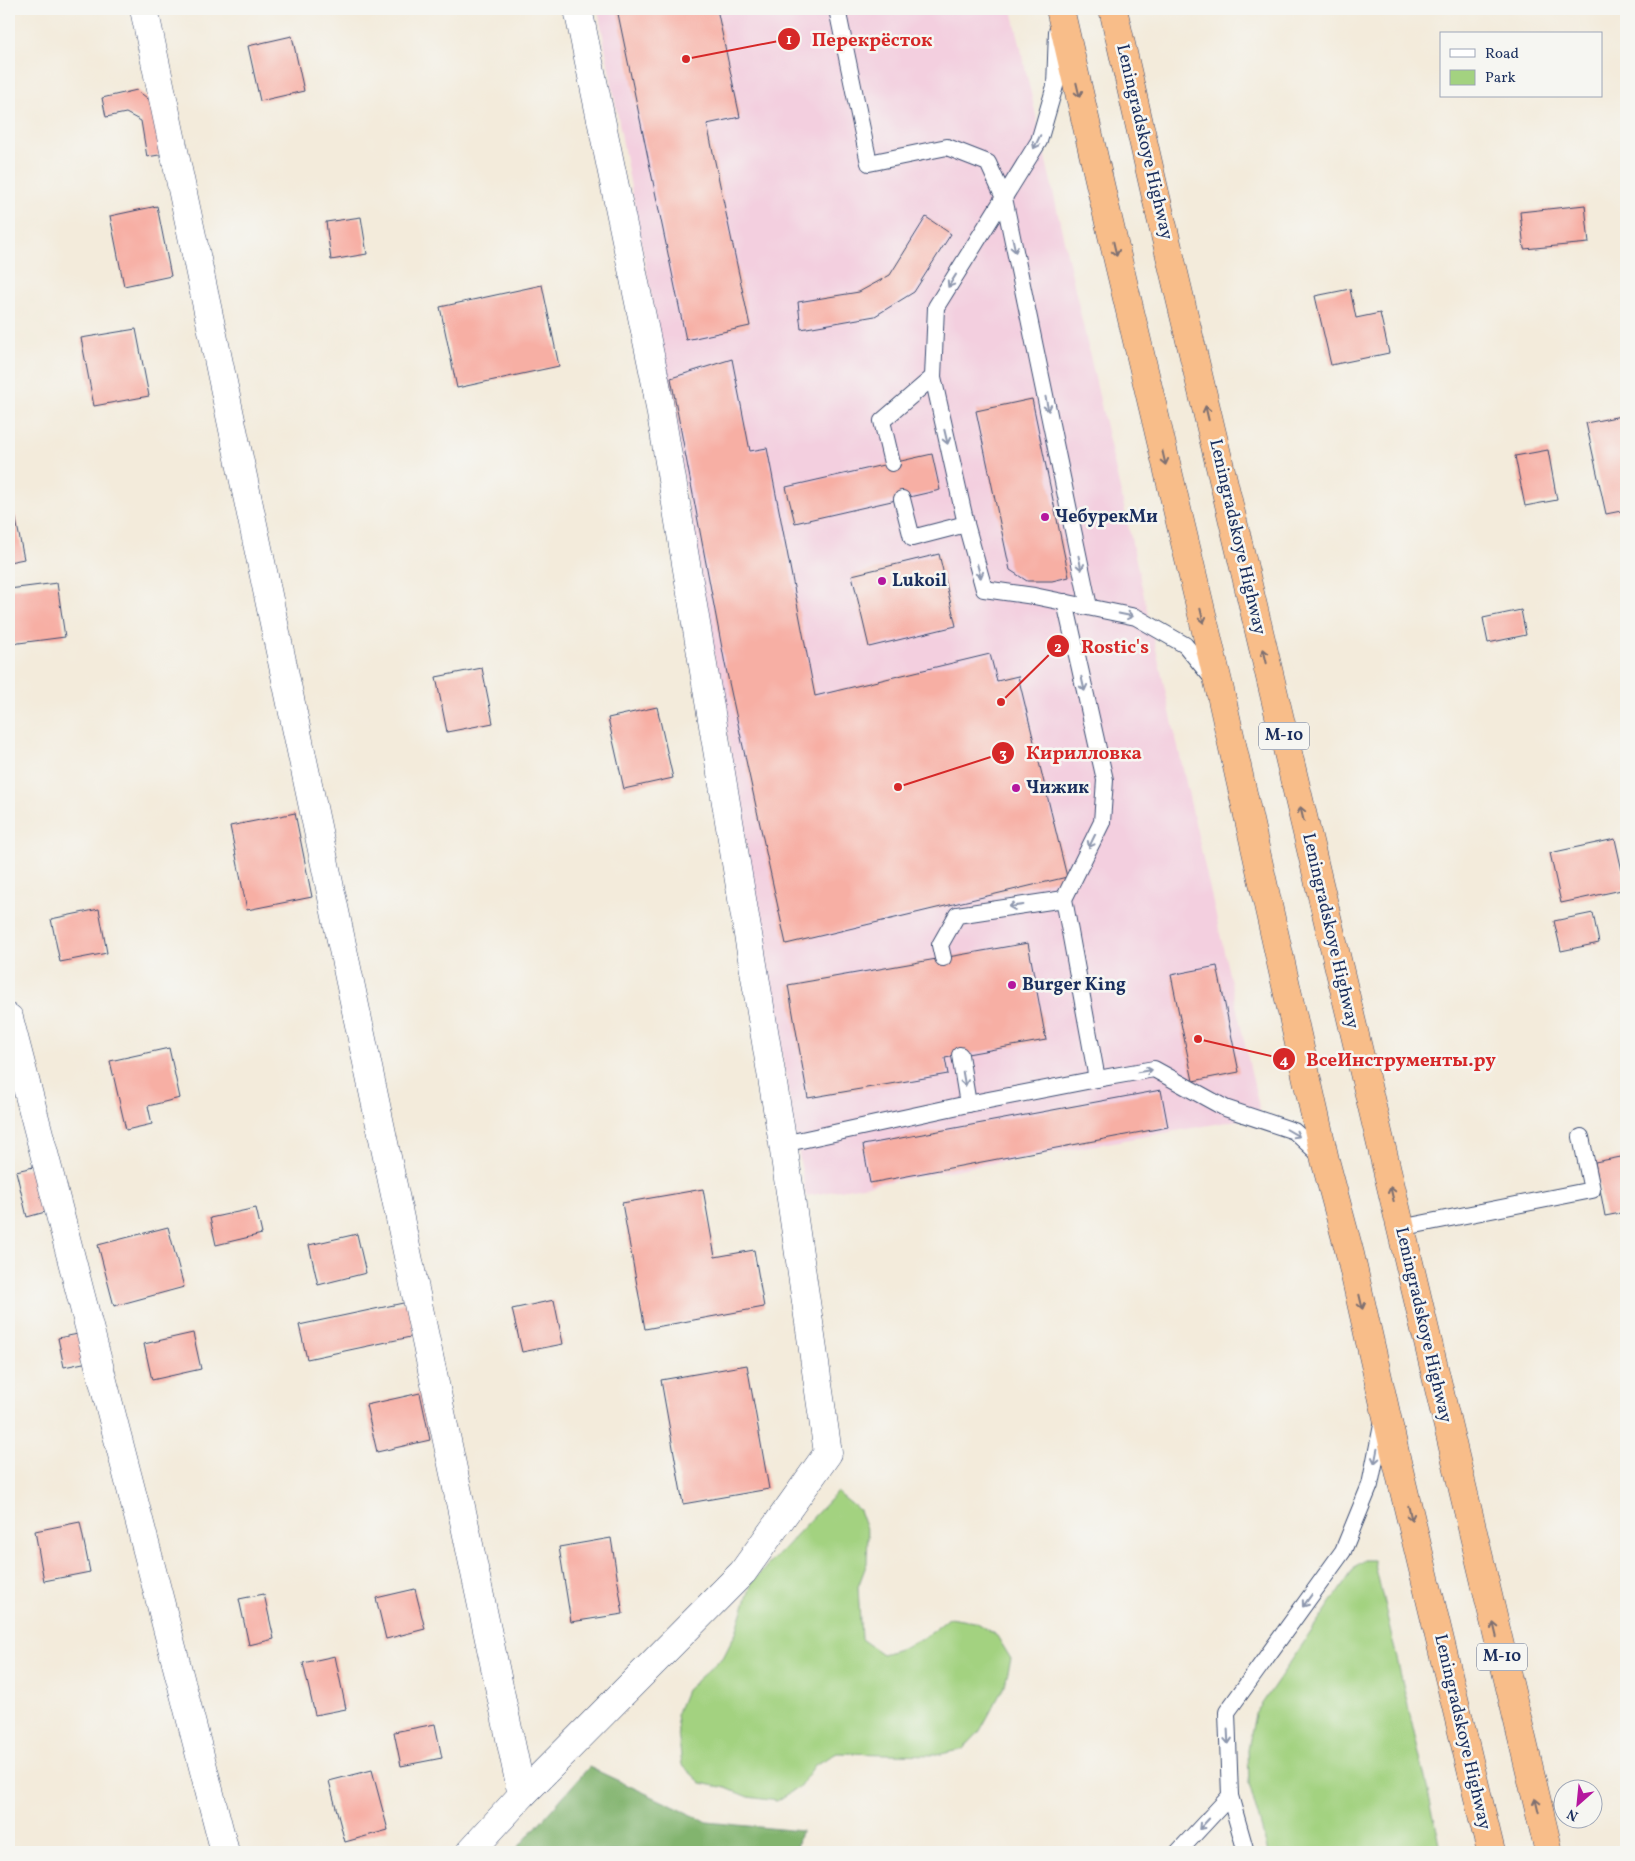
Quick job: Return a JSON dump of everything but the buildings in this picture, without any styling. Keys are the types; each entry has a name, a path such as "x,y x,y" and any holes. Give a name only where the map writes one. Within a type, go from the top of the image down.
{"highway":[{"name":"Leningradskoye Highway","path":"1059,9 1219,686 1326,1160 1350,1254 1491,1852"},
{"name":"Leningradskoye Highway","path":"1114,9 1160,212 1549,1852"}],"street":[{"path":"144,9 522,1795"},
{"path":"470,1852 522,1795 743,1572 828,1453 783,1144 656,384 578,9"},
{"path":"9,1018 225,1852"}],"lane":[{"path":"837,9 869,163 947,147 988,164 1004,198 1089,607"},
{"path":"1059,9 1055,86 1039,141 936,308 933,378 966,524 984,589 1065,602 1136,617 1185,645 1219,686"},
{"path":"892,463 882,421 933,378"},
{"path":"902,499 912,538 966,524"},
{"path":"1065,602 1105,780 1102,822 1064,899 1096,1079"},
{"path":"943,958 940,945 957,915 1064,899"},
{"path":"960,1055 968,1104"},
{"path":"783,1144 968,1104 1096,1079 1154,1070 1225,1108 1294,1131 1326,1160"},
{"path":"1400,1228 1592,1190 1581,1137"},
{"path":"1246,1852 1230,1796 1226,1712 1343,1551 1370,1485 1385,1408"},
{"path":"1178,1852 1230,1796"}],"shaded area":[{"path":"598,9 1012,9 1261,1116 806,1196 667,381"}],"green space":[{"path":"837,1492 859,1510 868,1535 867,1563 858,1587 861,1639 882,1654 902,1648 918,1640 949,1618 975,1622 997,1636 1011,1659 1005,1685 980,1731 963,1749 937,1755 837,1753 815,1765 799,1787 777,1801 748,1797 726,1788 701,1783 682,1765 676,1715 686,1690 724,1656 736,1632 752,1582"},
{"path":"1364,1560 1374,1560 1442,1852 1268,1852 1249,1784 1248,1749 1255,1714 1356,1566"},
{"path":"589,1767 707,1822 801,1831 796,1852 514,1852"}],"place":[{"name":"Перекрёсток","path":"686,59"},
{"name":"ЧебурекМи","path":"1045,517"},
{"name":"Lukoil","path":"882,581"},
{"name":"Rostiс's","path":"1001,702"},
{"name":"Кирилловка","path":"898,787"},
{"name":"Чижик","path":"1016,788"},
{"name":"Burger King","path":"1012,985"},
{"name":"ВсеИнструменты.ру","path":"1198,1039"}]}
